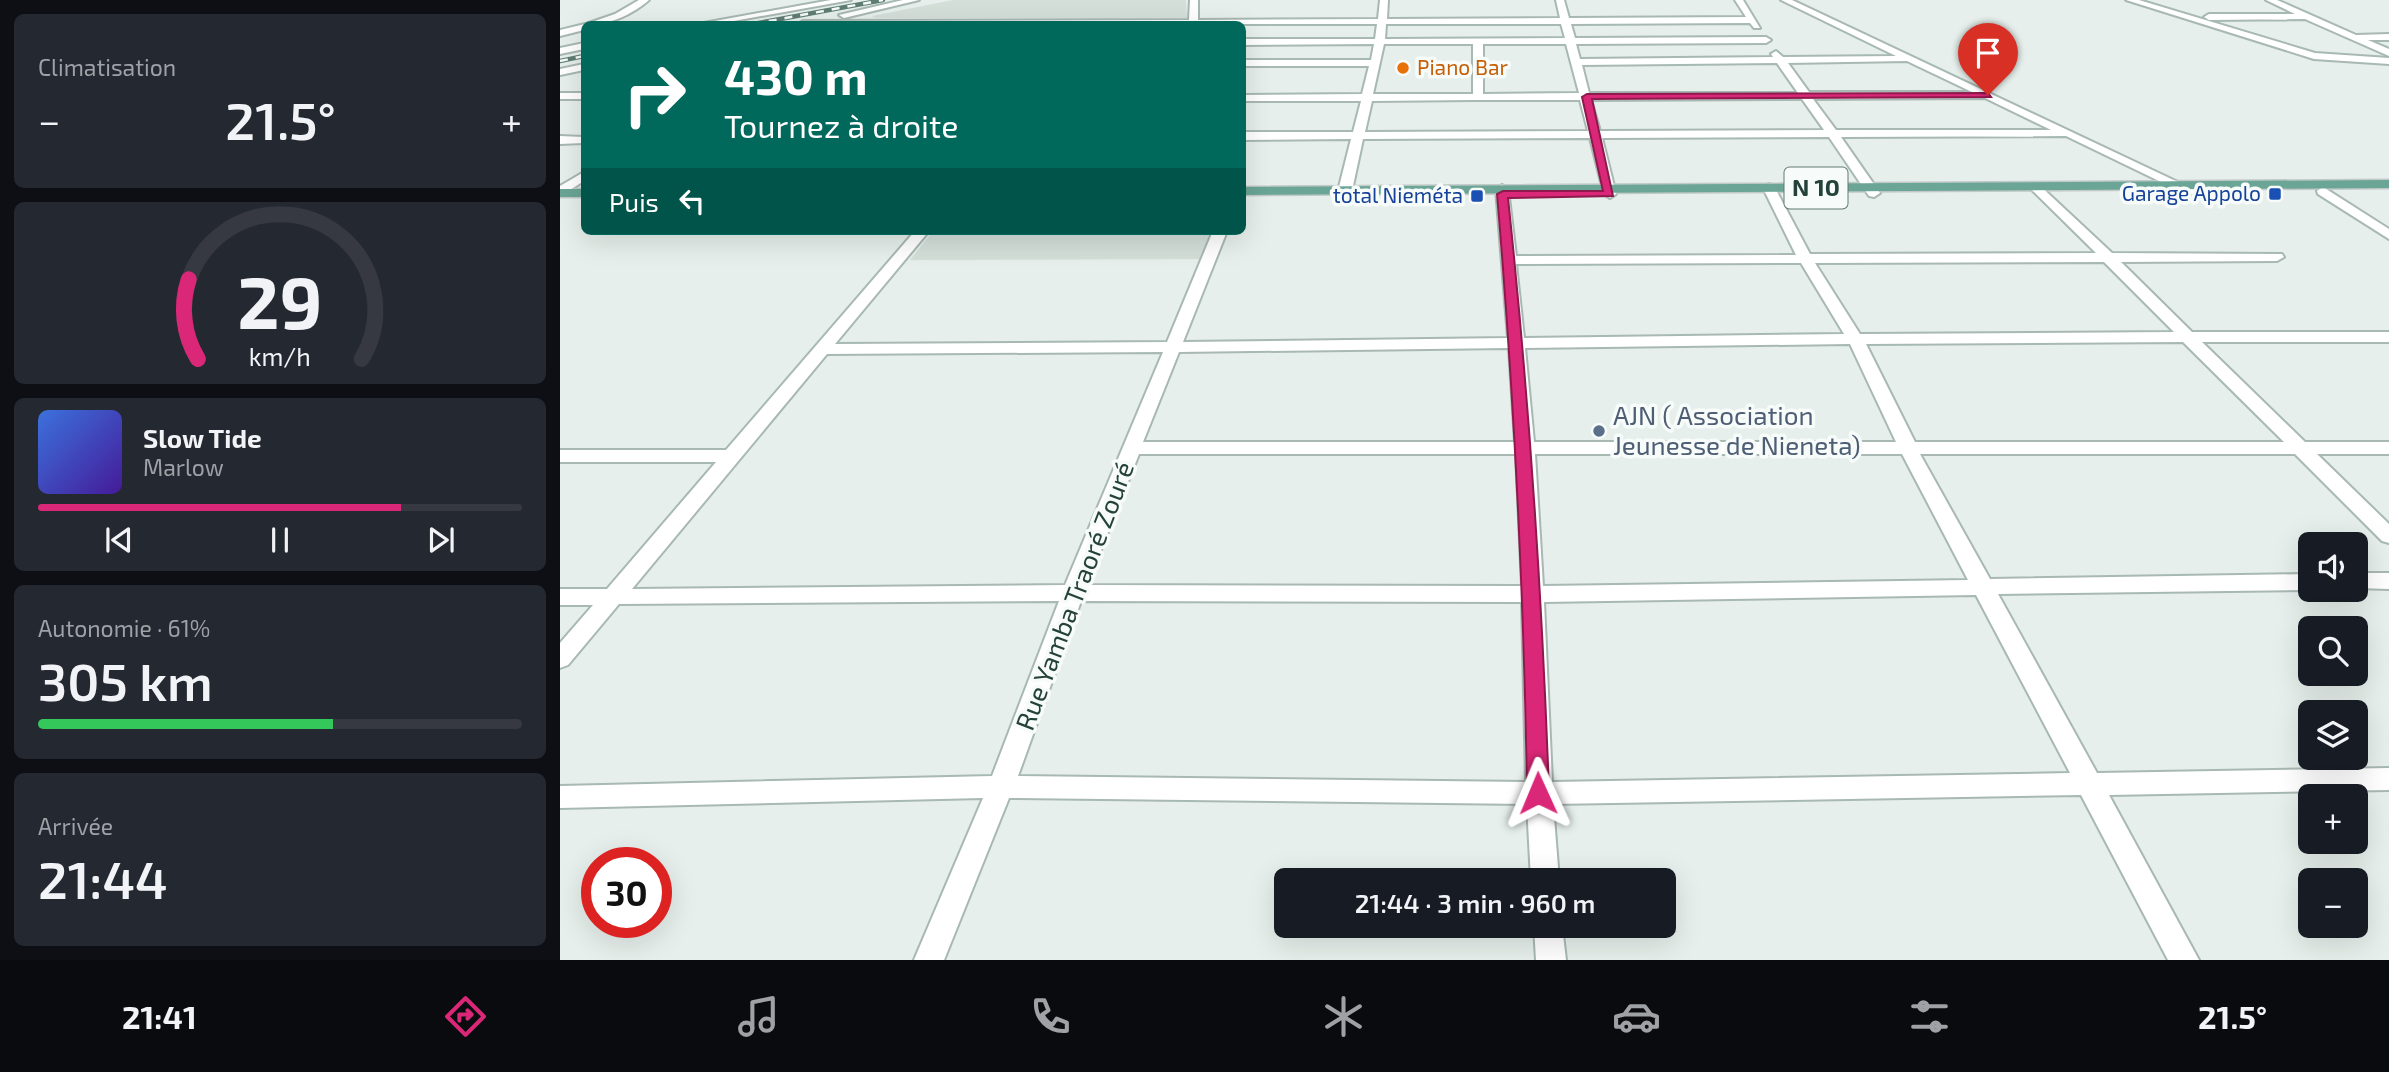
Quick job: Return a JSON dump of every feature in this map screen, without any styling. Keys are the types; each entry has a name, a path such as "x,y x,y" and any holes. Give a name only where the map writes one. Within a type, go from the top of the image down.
{"main road":[{"name":"N 10","path":"1246,194 2387,187"},
{"name":"N 10","path":"2188,189 2323,191 2387,187"},
{"path":"560,193 581,193"},
{"path":"560,200 581,200"}],"street":[{"path":"600,21 624,13 645,0"},
{"path":"719,21 847,0"},
{"path":"815,21 915,0"},
{"path":"1193,21 1194,0"},
{"path":"1345,193 1380,41 1384,0"},
{"path":"1560,0 1597,135 1609,191"},
{"path":"1739,0 1873,190"},
{"path":"1785,0 2188,189"},
{"path":"2130,0 2314,56 2389,61"},
{"path":"2270,0 2350,38 2389,53"},
{"path":"620,21 624,13"},
{"path":"2187,17 2307,17"},
{"path":"1246,23 1753,20"},
{"path":"560,33 581,28"},
{"path":"2350,38 2389,37"},
{"path":"1246,42 1766,40"},
{"path":"1478,41 1478,98"},
{"path":"560,51 581,47"},
{"path":"1577,62 1909,59"},
{"path":"1246,63 1375,62"},
{"path":"560,72 581,68"},
{"path":"1246,98 1988,95"},
{"path":"560,96 581,96"},
{"path":"1246,136 2066,132"},
{"path":"560,140 581,140"},
{"path":"560,193 581,178"},
{"path":"2040,189 2389,536"},
{"path":"1770,191 1805,258 1856,340 1908,448 2184,960"},
{"path":"2323,191 2389,235"},
{"path":"1502,192 1517,342 1533,594 1538,793 1544,868"},
{"path":"560,659 919,235"},
{"name":"Rue Yamba Traoré Zouré","path":"929,960 1001,787 1073,593 1218,235"},
{"path":"1507,260 2277,257"},
{"path":"822,349 1172,349 1517,342 2190,336 2389,337"},
{"path":"1133,448 2389,448"},
{"path":"560,456 733,456"},
{"path":"2368,581 2389,581"},
{"path":"560,597 1073,593 1533,594 2298,582"},
{"path":"560,797 1001,787 1538,793 2389,779"},
{"path":"1549,938 1551,960"}],"shaded area":[{"path":"953,0 1186,0 1187,18 872,16"},
{"path":"930,235 1211,235 1202,259 910,260"}],"railway":[{"path":"769,21 883,0"},
{"path":"560,61 581,57"}],"place":[{"name":"Piano Bar","path":"1403,68"},
{"name":"Garage Appolo","path":"2275,194"},
{"name":"total Nieméta","path":"1477,196"},
{"name":"AJN ( Association Jeunesse de Nieneta)","path":"1599,431"}],"route":[{"path":"1538,793 1533,594 1517,342 1507,260 1503,194 1609,194 1587,97 1988,95"}]}
